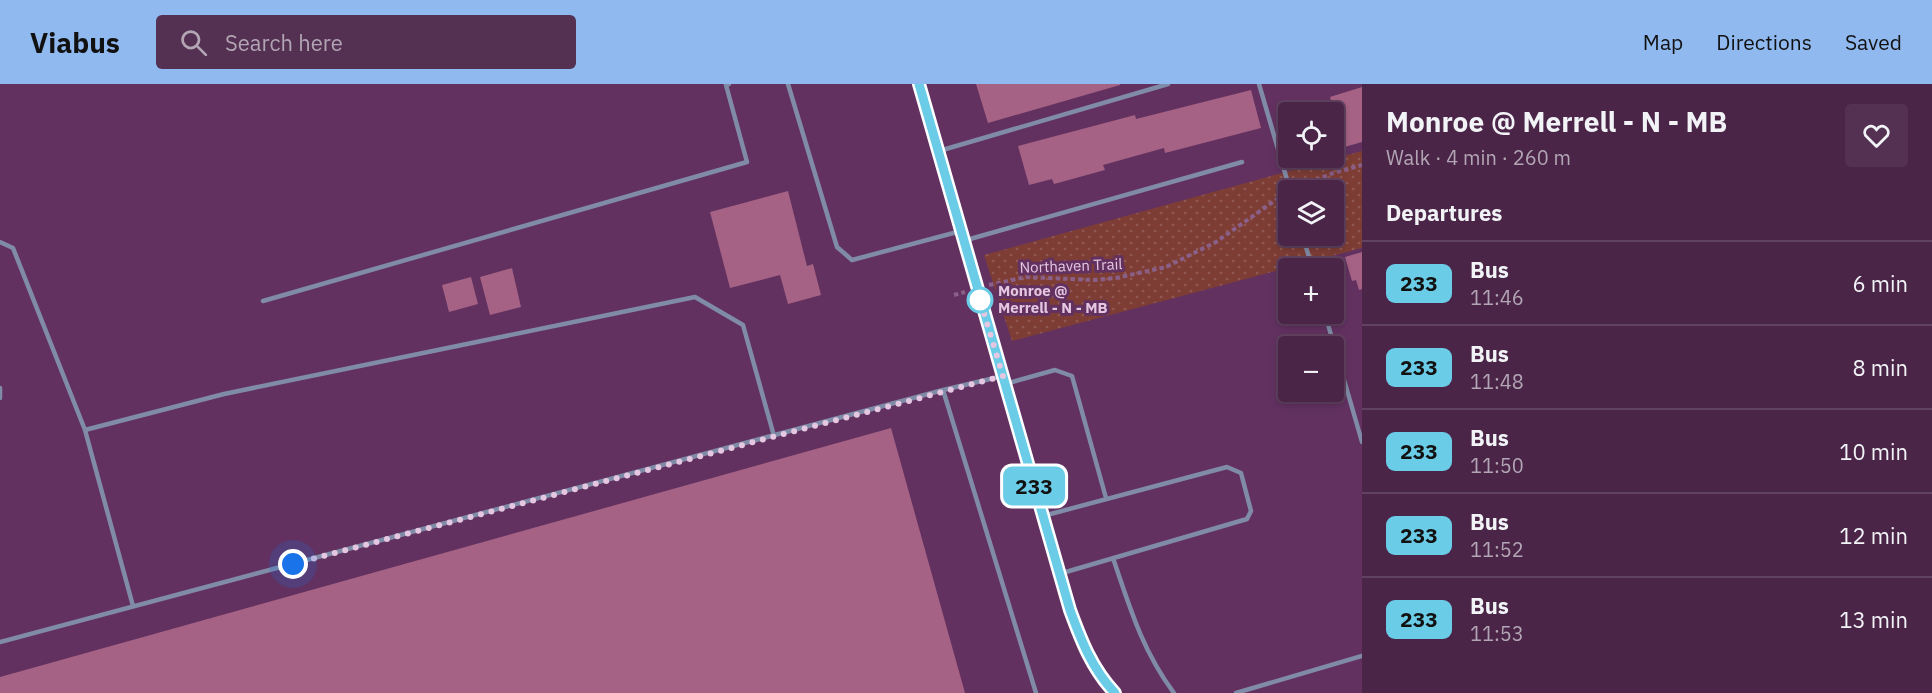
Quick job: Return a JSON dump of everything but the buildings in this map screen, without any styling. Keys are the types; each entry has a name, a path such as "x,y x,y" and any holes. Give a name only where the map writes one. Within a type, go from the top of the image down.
{"street":[{"path":"919,84 1070,610 1086,652 1104,681 1115,693"}],"lane":[{"path":"263,302 747,162 726,85 729,84"},
{"path":"789,84 837,247 852,260 961,231"},
{"path":"939,152 1168,84"},
{"path":"1259,84 1286,180"},
{"path":"963,241 1242,162"},
{"path":"0,242 13,248 85,430 133,606"},
{"path":"85,430 224,394 694,297 743,325 774,436"},
{"path":"1328,324 1362,442"},
{"path":"1005,384 1055,370 1072,376 1106,498"},
{"path":"0,642 943,390 1003,376"},
{"path":"0,388 0,398"},
{"path":"943,390 1036,693"},
{"path":"1043,516 1227,467 1241,473 1251,511 1247,519 1059,574"},
{"path":"1113,558 1142,640 1174,693"},
{"path":"1236,693 1362,656"}],"path":[{"name":"Northaven Trail","path":"1316,180 1362,165"},
{"name":"Northaven Trail","path":"976,289 1003,281 1026,278 1094,280 1116,278 1166,267 1216,242 1278,199"}],"shaded area":[{"path":"1362,151 1362,248 1324,258 1278,258 1278,270 1012,341 984,255 1300,168 1344,168 1344,156"}],"bus line":[{"name":"233","path":"919,84 1070,610 1086,652 1104,681 1115,693"}],"place":[{"name":"Monroe @ Merrell - N - MB","path":"980,300"}],"route":[{"path":"293,564 943,390 1003,376 980,300"}]}
